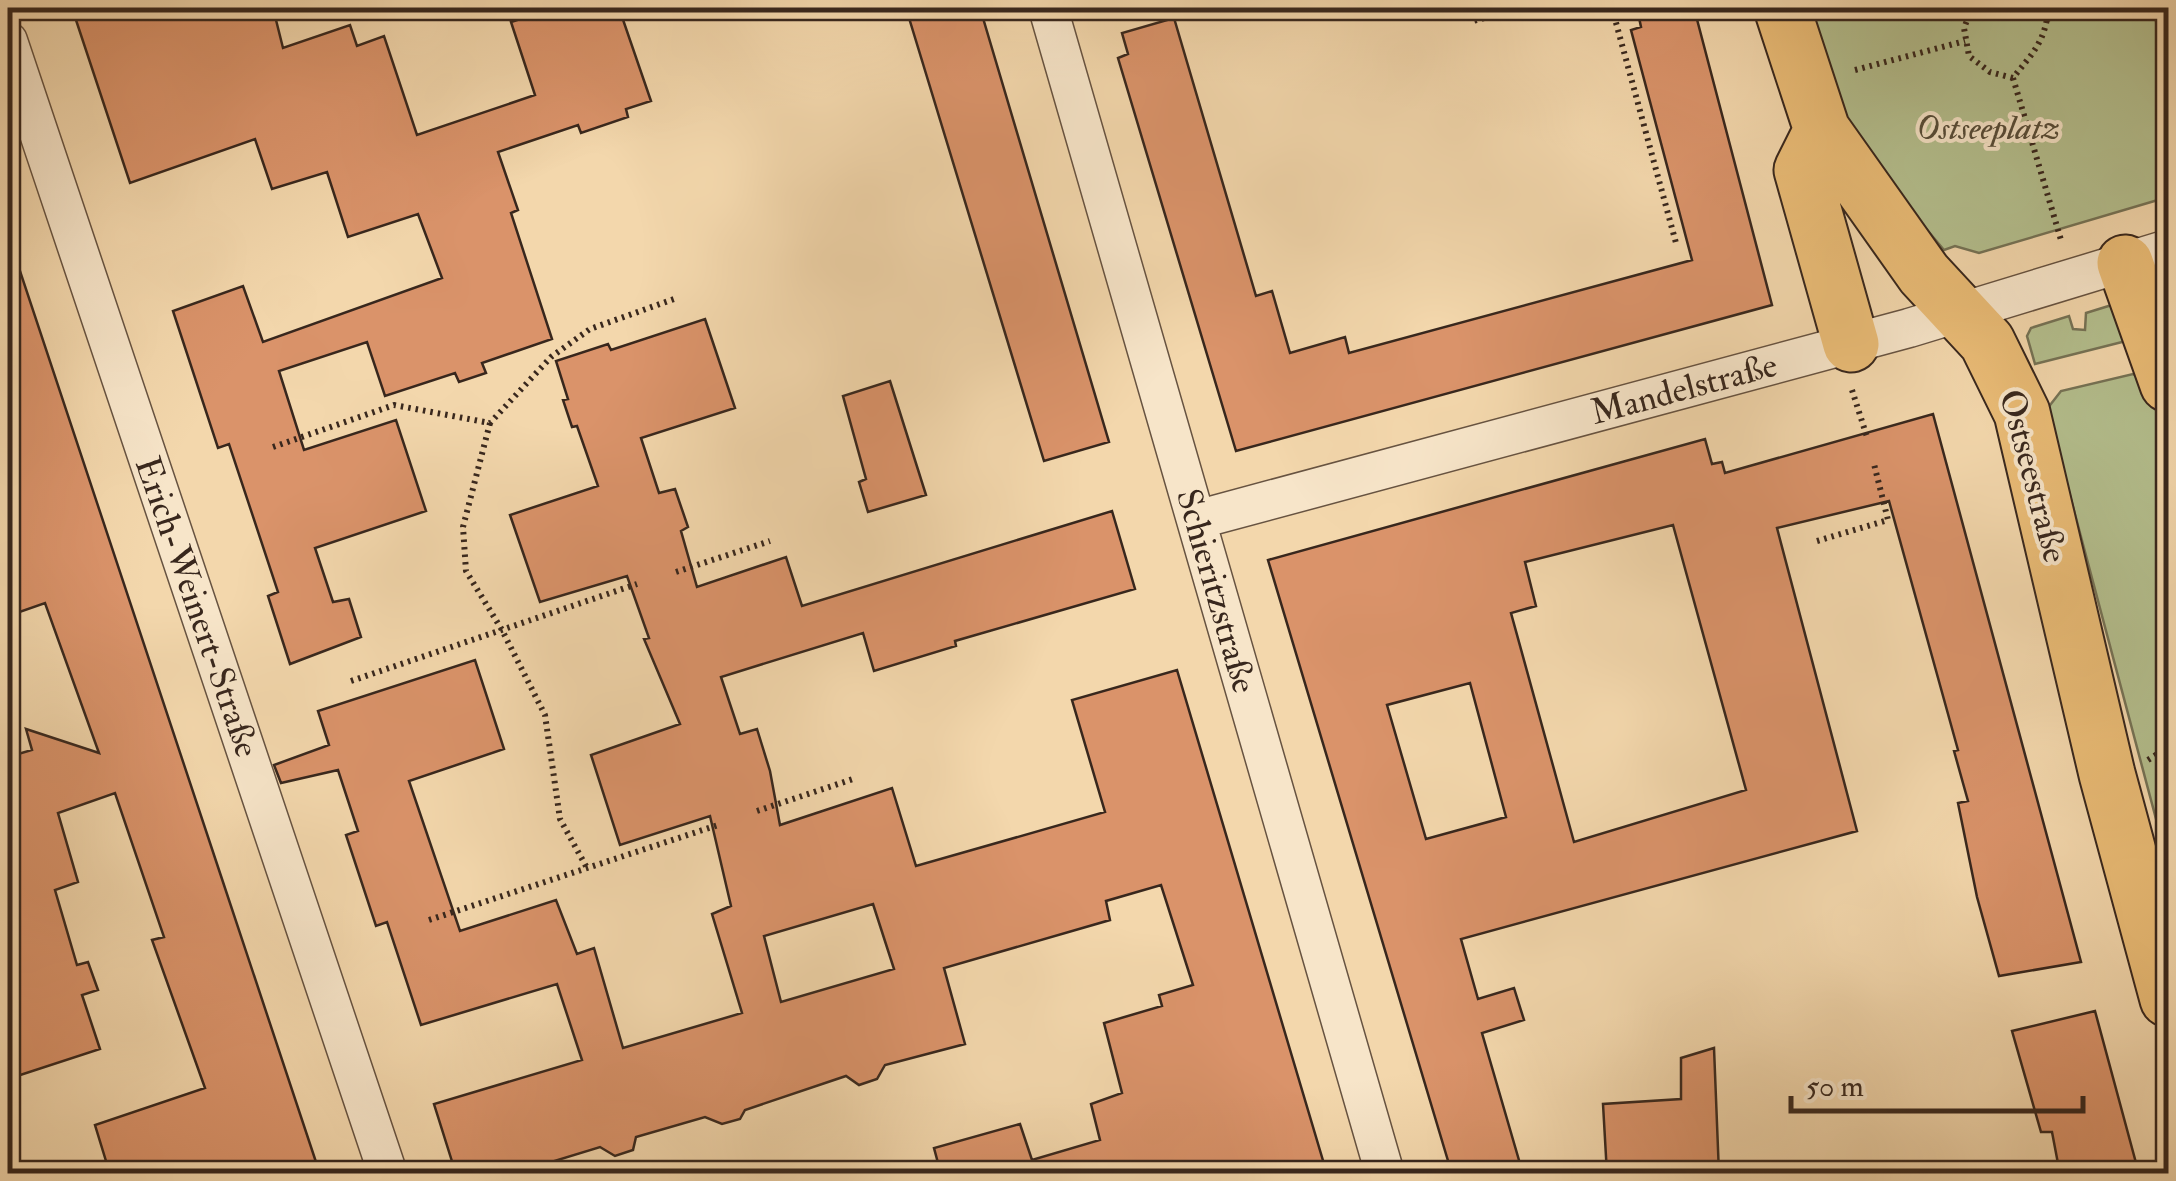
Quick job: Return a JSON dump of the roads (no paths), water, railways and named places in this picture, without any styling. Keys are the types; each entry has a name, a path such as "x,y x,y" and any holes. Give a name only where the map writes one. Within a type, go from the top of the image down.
{"main road":[{"name":"Ostseestraße","path":"1782,8 1822,130 1924,274 1987,342 2022,413 2107,774 2168,999"},
{"path":"1822,130 1802,170 1851,367"},
{"path":"2147,256 2168,384"}],"street":[{"name":"Schieritzstraße","path":"1048,8 1385,1174"},
{"name":"Erich-Weinert-Straße","path":"8,41 19,111 388,1174"},
{"name":"Mandelstraße","path":"1196,520 1851,367 1963,313 2147,256"}],"park label":[{"name":"Ostseeplatz","path":"1988,128"}]}
